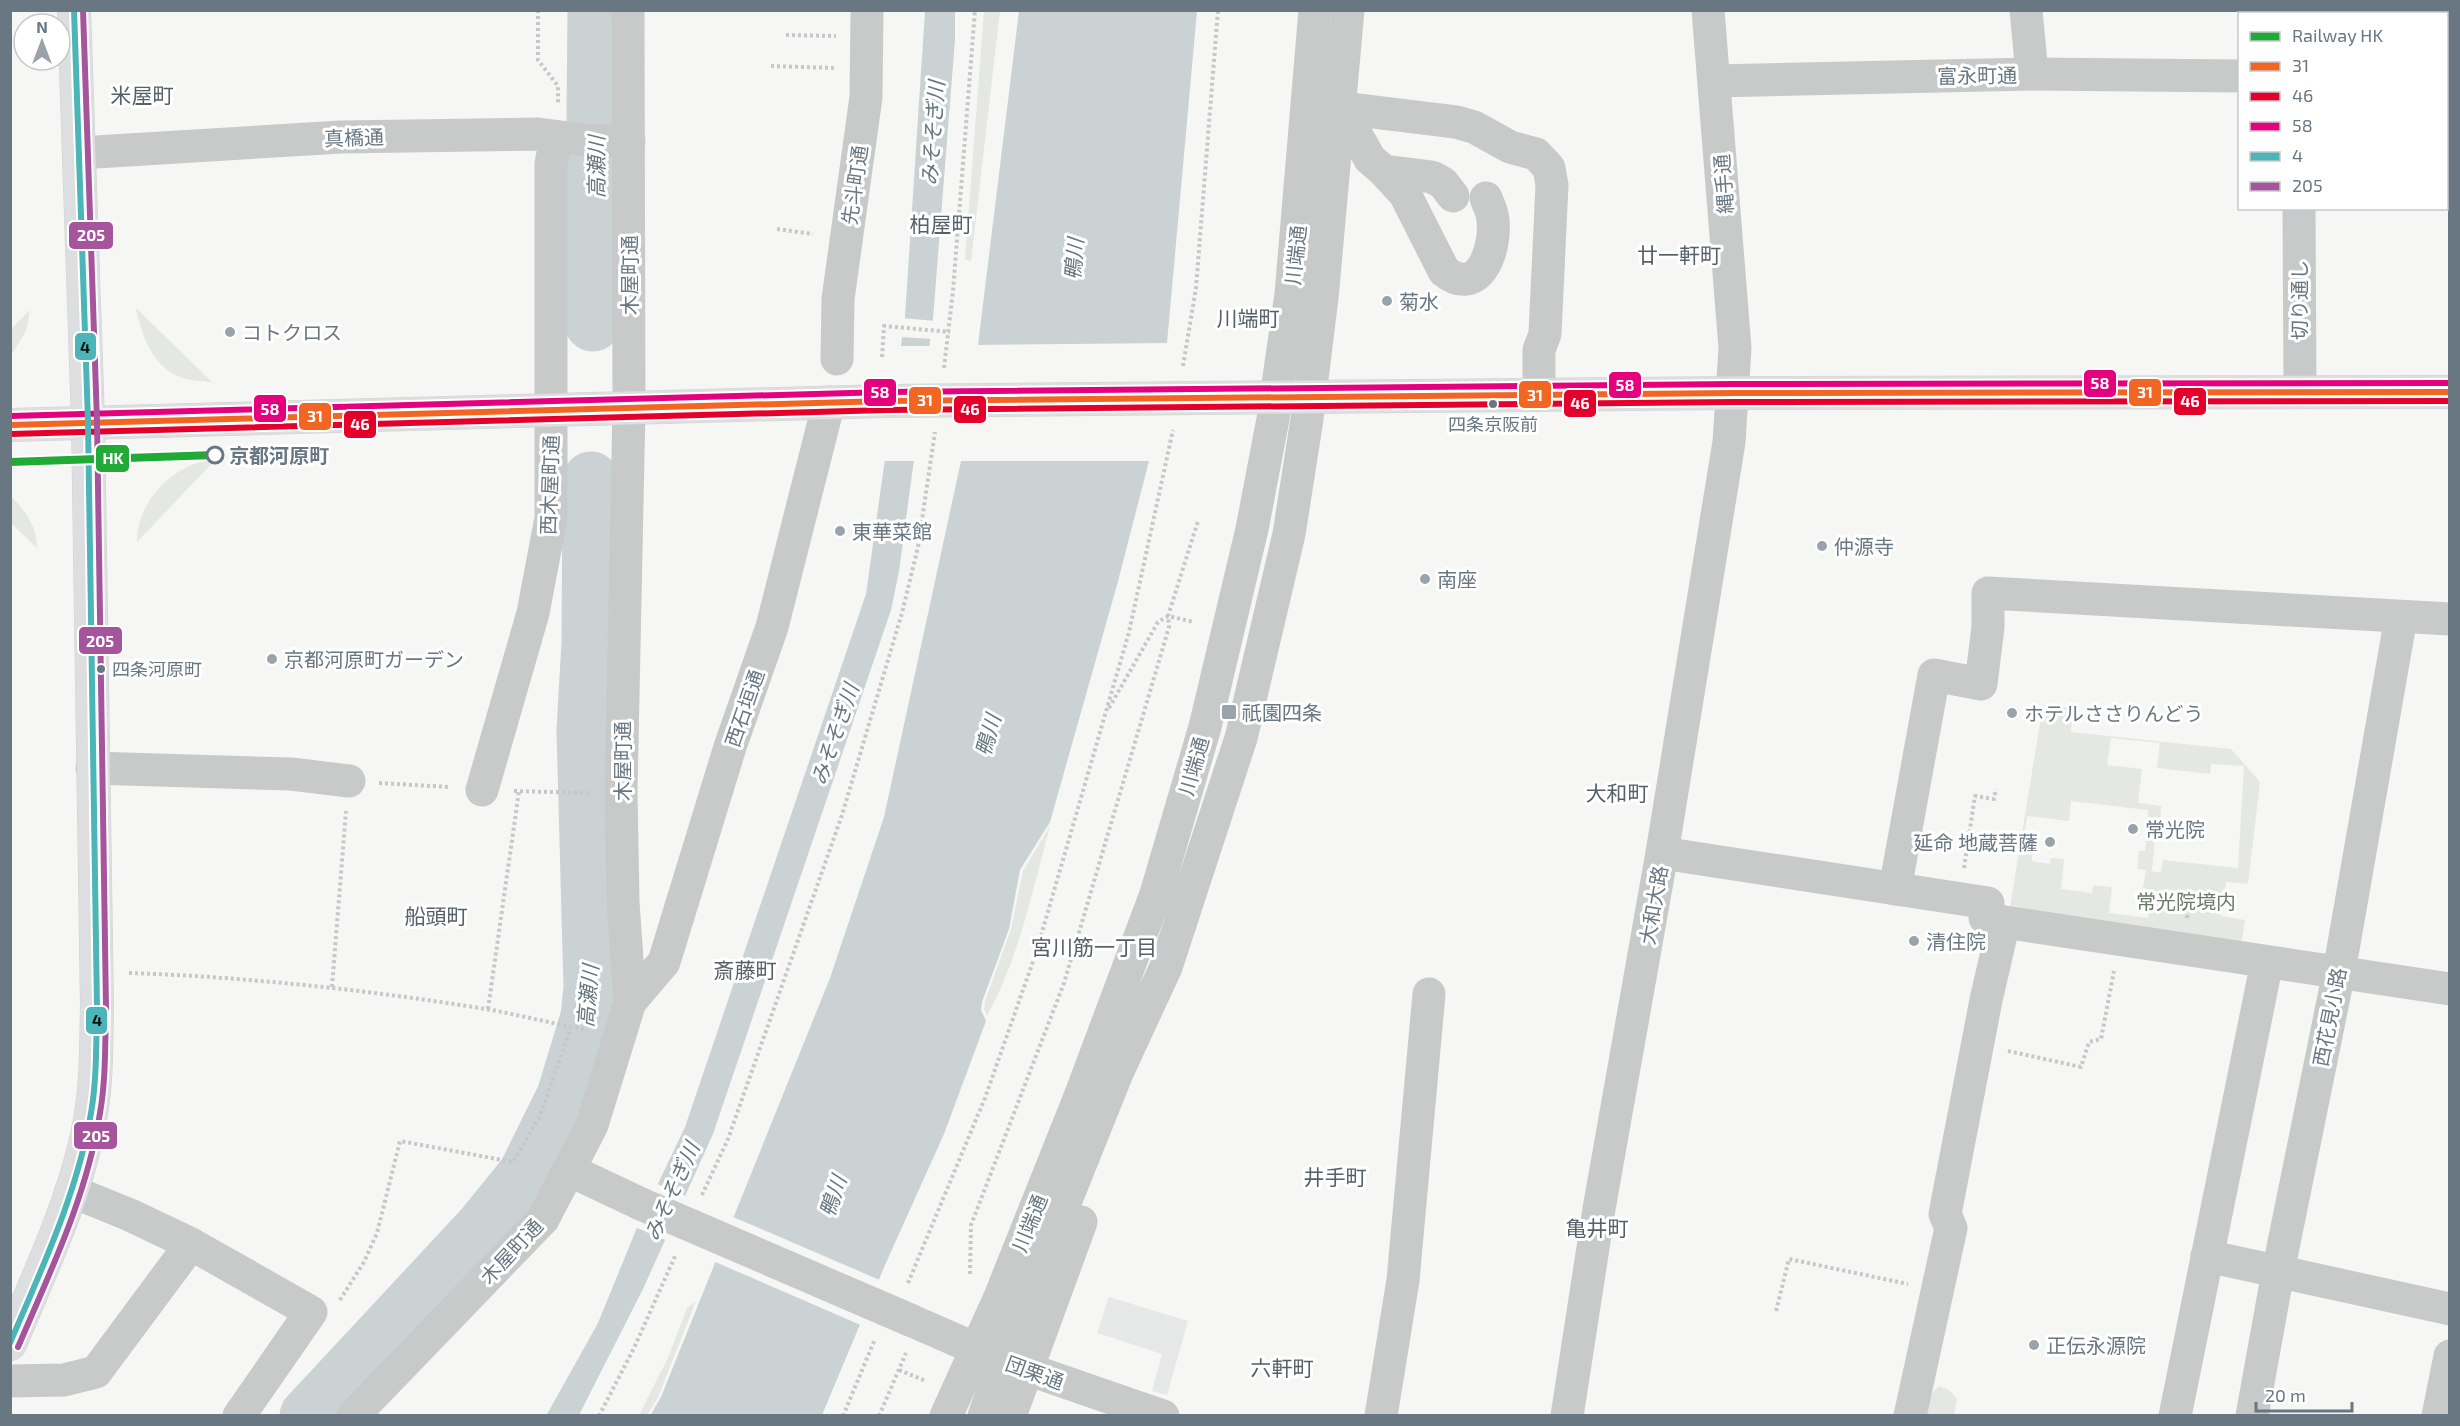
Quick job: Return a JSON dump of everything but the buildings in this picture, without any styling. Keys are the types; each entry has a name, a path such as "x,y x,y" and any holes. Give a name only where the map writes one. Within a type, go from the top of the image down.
{"main road":[{"path":"10,1344 71,1191 86,1141 96,1081 88,422 74,10"},
{"path":"10,425 886,401 1189,384 1276,398 1734,393 2450,392"}],"street":[{"name":"木屋町通","path":"353,1416 543,1219 592,1125 630,1002 623,902 621,792 629,408 593,140 628,10"},
{"name":"川端通","path":"946,1416 1002,1359 1000,1297 1072,1116 1156,894 1217,680 1252,529 1276,398 1291,294 1316,10"},
{"name":"川端通","path":"984,1416 1002,1359 1124,1105 1166,967 1241,738 1289,534 1310,397 1341,108 1348,10"},
{"name":"縄手通","path":"1708,10 1735,348 1734,393"},
{"path":"2026,10 2032,74"},
{"name":"先斗町通","path":"837,359 838,299 863,120 867,23"},
{"name":"富永町通","path":"1715,81 2032,74 2238,76"},
{"path":"1341,108 1370,159 1405,194 1444,271 1454,278 1463,281 1472,280 1479,273 1489,253 1494,230 1493,218 1486,198"},
{"path":"1341,108 1456,122 1474,127 1510,147 1536,154 1549,168 1551,196 1545,334 1539,350 1539,395"},
{"name":"真橋通","path":"79,153 341,137 538,134 593,140"},
{"name":"西木屋町通","path":"482,790 533,613 551,518 550,164 593,140"},
{"path":"1384,171 1432,177 1443,183 1453,196"},
{"name":"切り通し","path":"2299,210 2300,392"},
{"path":"1477,238 1479,273"},
{"name":"大和大路","path":"1567,1416 1599,1209 1662,853 1729,442 1734,393"},
{"name":"西石垣通","path":"630,1002 664,962 730,747 772,627 829,402"},
{"path":"1895,889 1934,675 1981,684 1988,627 1988,593 2450,619"},
{"name":"西花見小路","path":"2252,1416 2278,1272 2338,972 2401,617"},
{"path":"92,768 291,774 349,781"},
{"path":"1662,853 1988,903 1985,918 2004,922 2450,989"},
{"path":"1910,1416 1951,1228 1945,1214 1986,1000 2004,922"},
{"path":"2175,1416 2267,962"},
{"path":"1381,1416 1403,1280 1429,994"},
{"name":"団栗通","path":"569,1170 641,1204 1122,1409 1163,1416"},
{"path":"71,1191 130,1215 191,1244 311,1312 239,1416"},
{"path":"10,1381 64,1380 96,1372 191,1244"},
{"path":"2207,1256 2450,1309"},
{"path":"2438,1416 2450,1356"},
{"path":"1002,1359 1010,1416"}],"path":[{"path":"538,10 538,60 593,140"},
{"path":"943,376 950,332 975,10"},
{"path":"1189,384 1218,10"},
{"path":"786,35 867,23"},
{"path":"771,66 866,70"},
{"path":"882,357 884,326 950,332"},
{"path":"906,1287 985,1098 1036,953 1129,632 1173,428"},
{"path":"699,1201 731,1128 790,969 846,804 902,613 918,547 935,431"},
{"path":"970,1274 971,1225 1064,983 1168,627 1168,616 1198,521"},
{"path":"1106,712 1158,622 1168,616 1194,622"},
{"path":"332,987 349,781"},
{"path":"1959,898 1975,796 1994,799 1996,789"},
{"path":"488,1010 519,791"},
{"path":"1978,1044 2081,1067 2089,1042 2101,1039 2120,939"},
{"path":"95,972 238,979 332,987 488,1010 576,1028"},
{"path":"311,1312 336,1306 364,1262 376,1233 400,1141 513,1162 540,1116 571,1027"},
{"path":"599,1416 634,1348 681,1243"},
{"path":"1776,1311 1789,1259 1938,1290"},
{"path":"843,1416 876,1337"},
{"path":"879,1416 899,1370"}],"shaded area":[{"path":"1109,1297 1188,1321 1167,1395 1152,1391 1162,1354 1097,1333"}],"green space":[{"path":"984,11 1000,11 971,261 965,260"},
{"path":"136,308 212,382 184,378 162,366 145,339"},
{"path":"30,310 26,331 11,356 11,329"},
{"path":"216,459 137,542 144,512 151,498 161,486 186,467"},
{"path":"11,496 30,520 37,548 11,523"},
{"name":"常光院境内","path":"2043,705 2073,708 2071,732 2231,749 2260,782 2248,884 2226,882 2221,916 2245,920 2241,946 2009,913","holes":["2111,738 2160,743 2157,768 2210,774 2211,764 2244,766 2238,868 2163,860 2161,873 2152,871 2155,837 2147,836 2145,851 2139,851 2137,869 2146,870 2143,888 2151,890 2148,918 2109,913 2112,887 2093,885 2092,893 2061,889 2064,859 2051,858 2050,864 2032,861 2032,855 2022,854 2027,816 2069,821 2071,801 2148,810 2148,821 2160,823 2161,806 2138,803 2142,769 2107,765"]},
{"path":"1050,826 1017,947 987,1016 984,1009 985,1001 1011,929 1023,871"},
{"path":"696,1301 658,1397 647,1415 639,1415 668,1358 687,1308"},
{"path":"1939,1386 1949,1390 1957,1399 1954,1415 1925,1416 1932,1393"}],"water":[{"name":"みそそぎ川","path":"925,11 955,11 955,39 933,319 899,571 891,610 713,1134 643,1289 579,1415 546,1416 598,1323 636,1230 685,1127 866,594 905,317"},
{"name":"鴨川","path":"1019,11 1197,11 1167,343 1149,461 1117,585 1050,822 1020,870 1009,929 982,1002 981,1010 986,1021 944,1134 885,1265 822,1415 650,1416 661,1397 830,978 884,817 961,461 978,345"}],"pier":[{"path":"901,318 936,321 934,339 899,337"},
{"path":"1170,343 1152,461 958,461 975,345"},
{"path":"898,346 933,346 917,461 882,461"},
{"path":"655,1183 688,1197 668,1241 635,1227"},
{"path":"731,1216 882,1281 863,1326 713,1261"}],"waterway":[{"name":"高瀬川","path":"593,323 596,10"},
{"name":"高瀬川","path":"308,1416 483,1228 526,1175 565,1096 589,1017 592,988 585,730 590,643 591,480"}],"rail line":[{"name":"HK","path":"10,462 215,455"}],"transit line":[{"name":"4","path":"10,1343 68,1202 85,1143 95,1074 97,1008 88,421 74,10"},
{"name":"205","path":"18,1347 77,1204 94,1144 104,1074 106,1008 97,421 83,10"},
{"name":"58","path":"10,416 886,392 1734,384 2450,383"},
{"name":"31","path":"10,425 886,401 1734,393 2450,392"},
{"name":"46","path":"10,434 886,410 1734,402 2450,401"}],"place":[{"name":"菊水","path":"1387,301"},
{"name":"コトクロス","path":"230,332"},
{"name":"四条京阪前","path":"1493,404"},
{"name":"京都河原町","path":"215,455"},
{"name":"東華菜館","path":"840,531"},
{"name":"仲源寺","path":"1822,546"},
{"name":"南座","path":"1425,579"},
{"name":"京都河原町ガーデン","path":"272,659"},
{"name":"四条河原町","path":"101,669"},
{"name":"祇園四条","path":"1229,712"},
{"name":"ホテルささりんどう","path":"2012,713"},
{"name":"常光院","path":"2133,829"},
{"name":"延命 地蔵菩薩","path":"2050,842"},
{"name":"清住院","path":"1914,941"},
{"name":"正伝永源院","path":"2034,1345"}],"district":[{"name":"米屋町","path":"142,94"},
{"name":"柏屋町","path":"941,223"},
{"name":"廿一軒町","path":"1679,254"},
{"name":"川端町","path":"1248,317"},
{"name":"大和町","path":"1617,792"},
{"name":"船頭町","path":"436,915"},
{"name":"宮川筋一丁目","path":"1094,946"},
{"name":"斎藤町","path":"745,969"},
{"name":"井手町","path":"1335,1176"},
{"name":"亀井町","path":"1597,1227"},
{"name":"六軒町","path":"1282,1367"}]}
